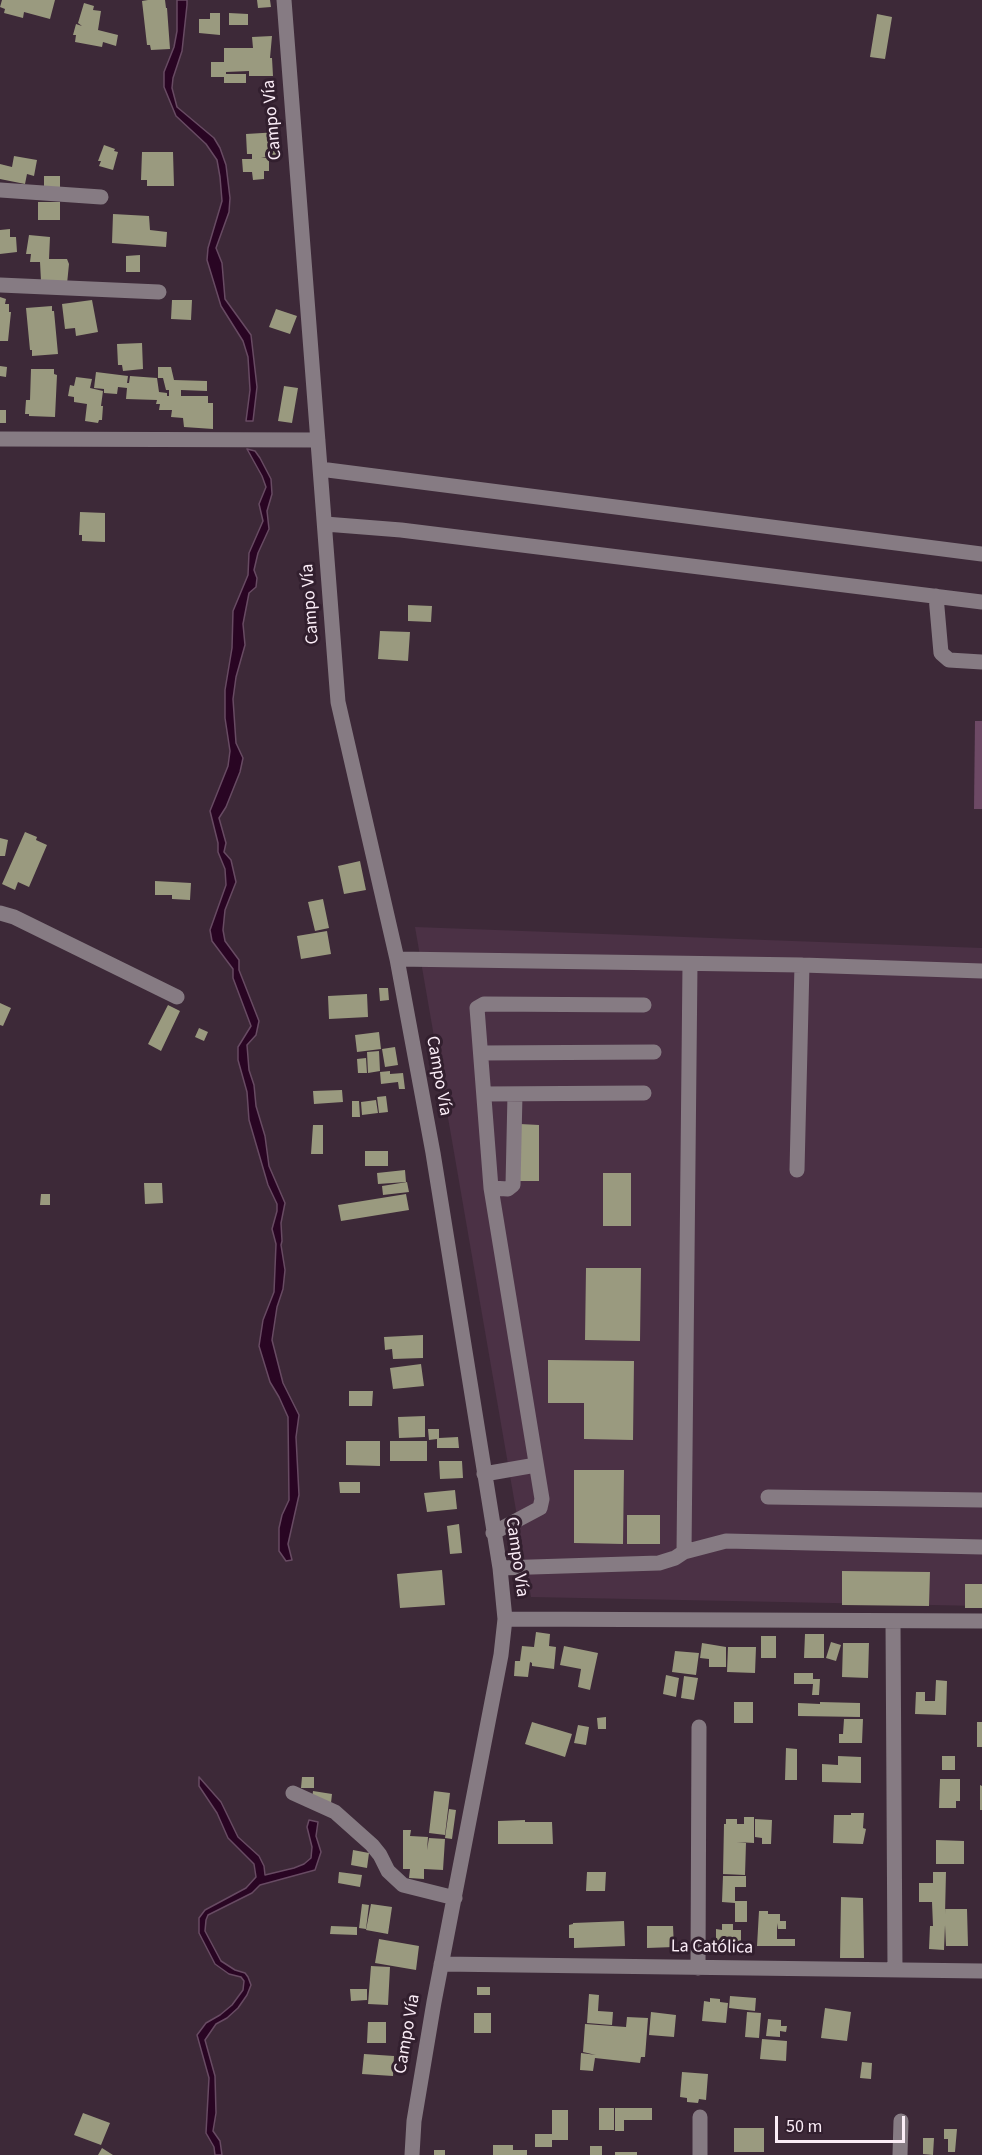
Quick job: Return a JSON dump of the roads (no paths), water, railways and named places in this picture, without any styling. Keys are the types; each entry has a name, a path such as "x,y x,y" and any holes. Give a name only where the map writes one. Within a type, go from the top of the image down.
{"street":[{"name":"Campo Vía","path":"284,0 338,702 397,959 433,1154 500,1568 505,1619 501,1655 420,2082 412,2155"},
{"path":"0,190 101,197"},
{"path":"0,285 159,292"},
{"path":"0,439 318,441"},
{"path":"320,469 982,554"},
{"path":"325,524 413,532 982,602"},
{"path":"936,596 941,653 949,660 982,662"},
{"path":"0,913 14,917 177,998"},
{"path":"397,959 802,965 982,971"},
{"path":"684,1552 690,964"},
{"path":"797,1170 802,965"},
{"path":"494,1533 540,1508 542,1499 491,1188 477,1008 483,1004 644,1005"},
{"path":"481,1053 654,1052"},
{"path":"484,1094 644,1093"},
{"path":"491,1188 508,1189 513,1185 515,1094"},
{"path":"484,1474 536,1466"},
{"path":"768,1497 982,1500"},
{"path":"500,1568 659,1563 675,1558 684,1552 726,1541 982,1547"},
{"path":"505,1619 982,1621"},
{"path":"893,1621 895,1970"},
{"path":"698,1968 699,1727"},
{"path":"293,1793 335,1812 372,1845 388,1871 403,1886 455,1898"},
{"name":"La Católica","path":"441,1964 982,1971"},
{"path":"700,2117 700,2155"},
{"path":"900,2155 901,2121"}]}
